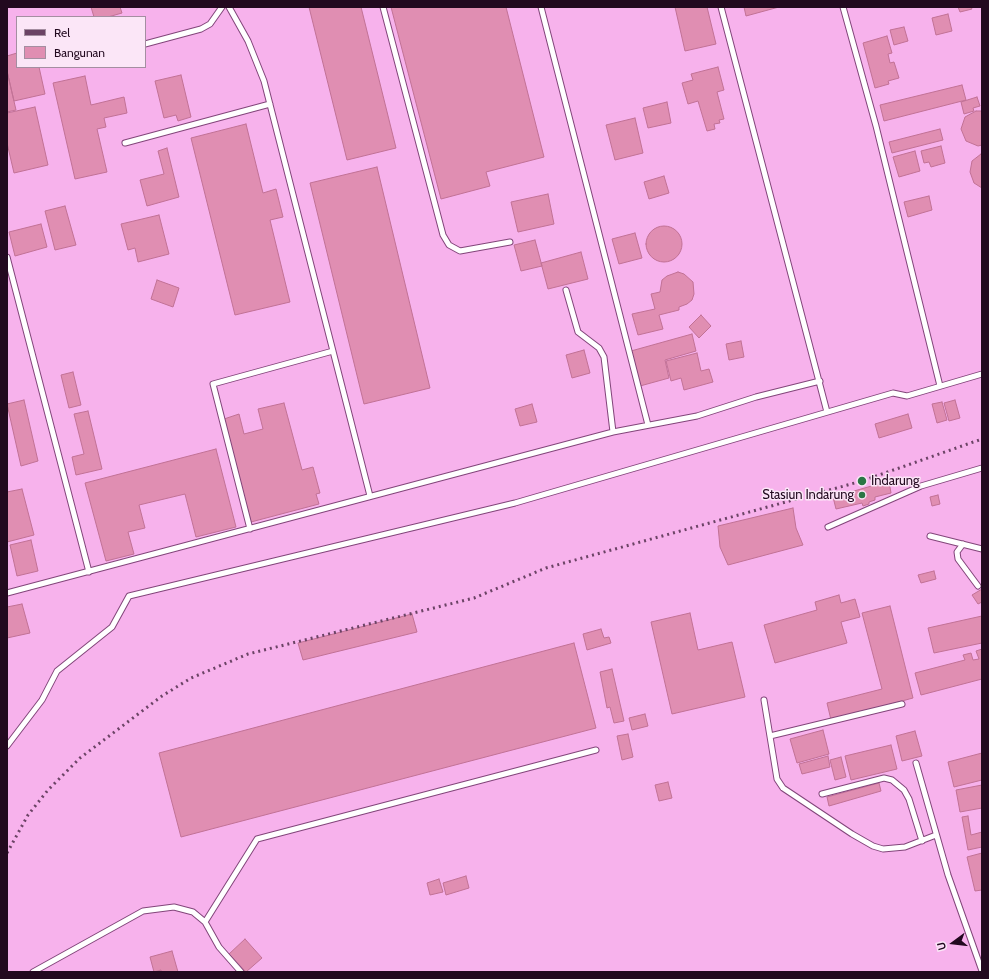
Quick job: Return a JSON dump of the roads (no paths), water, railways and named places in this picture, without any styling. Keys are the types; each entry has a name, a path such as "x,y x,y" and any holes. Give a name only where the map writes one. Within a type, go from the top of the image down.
{"lane":[{"path":"146,44 210,24 222,7"},
{"path":"229,7 248,41 264,81 370,496"},
{"path":"383,7 443,235 449,245 460,251 510,242"},
{"path":"541,7 648,425"},
{"path":"721,7 827,412"},
{"path":"843,7 876,126 940,386"},
{"path":"125,143 270,104"},
{"path":"7,257 89,572"},
{"path":"566,290 578,332 599,348 604,357 613,432"},
{"path":"250,529 213,384 333,351"},
{"path":"7,746 42,700 57,671 112,627 129,596 515,503 893,393 907,396 982,374"},
{"path":"7,593 613,432 697,416 756,397 820,381"},
{"path":"828,527 921,486 982,468"},
{"path":"930,536 982,549"},
{"path":"963,544 957,552 958,559 978,586"},
{"path":"764,700 777,779 783,788 872,846 883,849 894,849 905,847 936,835"},
{"path":"770,736 902,704"},
{"path":"205,922 256,839 596,750"},
{"path":"916,763 948,875 982,971"},
{"path":"822,794 884,778 892,780 904,790 909,799 922,841"},
{"path":"33,972 143,911 174,907 194,912 205,922 219,947 240,972"}],"railway":[{"path":"7,853 28,815 48,790 80,758 162,696 191,678 248,654 474,598 546,568 862,481 982,439"}],"place":[{"name":"Indarung","path":"862,481"},
{"name":"Stasiun Indarung","path":"862,495"}]}
